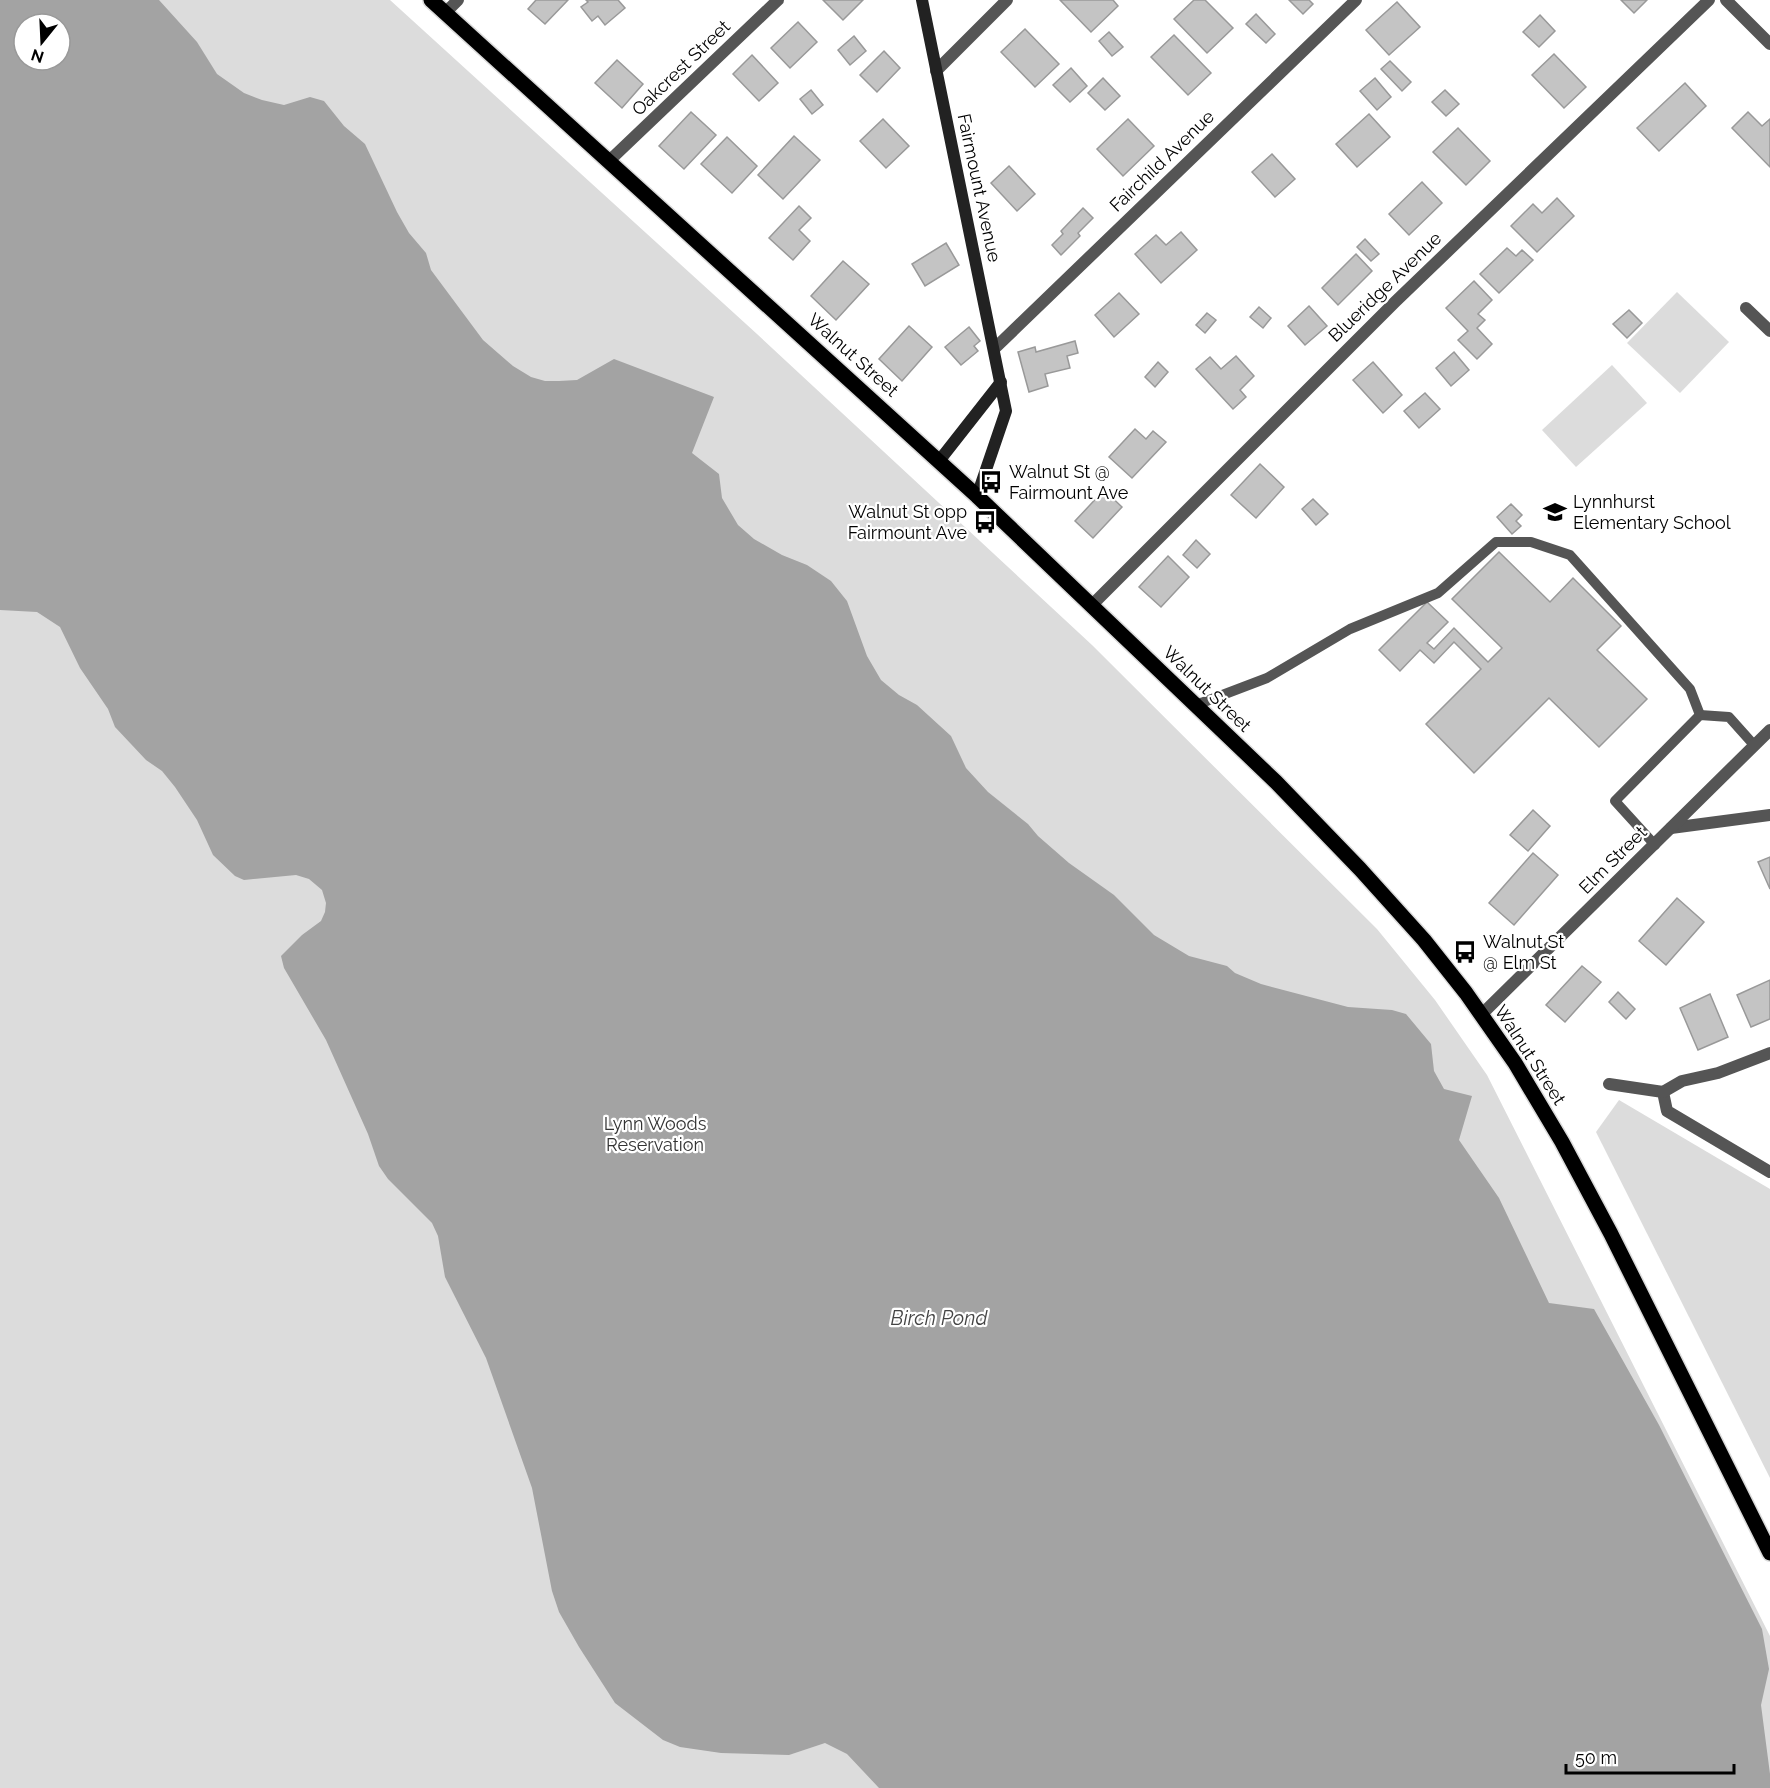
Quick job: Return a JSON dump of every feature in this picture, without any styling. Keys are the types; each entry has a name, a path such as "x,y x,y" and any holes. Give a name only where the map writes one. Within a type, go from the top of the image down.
{"main road":[{"name":"Walnut Street","path":"431,0 977,496 1276,782 1360,869 1445,965 1515,1063 1585,1185 1770,1553"}],"street":[{"path":"445,13 458,0"},
{"name":"Oakcrest Street","path":"609,161 778,0"},
{"name":"Fairmount Avenue","path":"922,0 1006,411 977,496"},
{"path":"936,71 1007,0"},
{"name":"Fairchild Avenue","path":"993,349 1356,0"},
{"name":"Blueridge Avenue","path":"1091,606 1389,308 1709,0"},
{"path":"1726,0 1770,44"},
{"path":"1746,308 1770,331"},
{"path":"939,461 1000,382"},
{"name":"Elm Street","path":"1481,1015 1770,730"},
{"path":"1671,828 1770,815"},
{"path":"1609,1084 1663,1092 1682,1081 1718,1073 1770,1053"},
{"path":"1663,1092 1667,1111 1770,1172"}],"lane":[{"path":"1196,705 1267,678 1350,629 1438,592 1496,542 1531,542 1570,555 1690,689 1701,715"},
{"path":"1655,845 1615,801 1701,715 1729,717 1754,745"}],"green space":[{"name":"Birch Pond","path":"0,0 390,0 757,334 1092,645 1377,929 1435,1000 1487,1075 1770,1636 1770,1788 0,1788"},
{"path":"1677,292 1729,342 1680,393 1627,343"},
{"path":"1612,365 1647,403 1576,467 1542,430"},
{"path":"1619,1100 1770,1189 1770,1478 1596,1132"}],"water":[{"name":"Birch Pond","path":"0,0 159,0 197,42 217,74 244,93 284,105 310,97 324,101 344,126 365,144 397,212 409,233 426,253 431,270 483,340 513,366 531,377 545,381 577,380 614,359 714,397 692,453 719,474 722,498 738,525 754,539 782,555 807,565 831,581 847,601 867,656 881,680 899,695 917,705 951,736 966,768 988,792 1028,824 1038,836 1069,863 1114,895 1154,935 1189,956 1227,966 1235,973 1261,984 1348,1007 1392,1010 1406,1014 1431,1044 1434,1071 1444,1089 1472,1096 1459,1140 1499,1198 1549,1303 1594,1309 1659,1425 1762,1629 1769,1669 1761,1705 1770,1788 879,1788 847,1754 825,1743 789,1755 721,1753 680,1747 663,1740 615,1703 559,1612 552,1591 532,1488 486,1358 445,1277 438,1236 432,1223 388,1179 379,1166 368,1134 326,1040 284,968 281,956 302,935 321,921 326,903 322,890 309,879 296,875 244,880 235,876 213,855 197,820 175,787 162,771 146,760 115,727 108,709 80,668 60,627 37,612 0,610"}],"building":[{"path":"536,0 568,0 545,24 528,9"},
{"path":"586,0 618,0 625,8 605,25 598,16 592,21 581,7 588,2"},
{"path":"823,0 863,0 843,20"},
{"path":"1060,0 1113,0 1118,6 1091,32"},
{"path":"1194,0 1205,0 1233,28 1207,53 1174,19"},
{"path":"1289,0 1309,0 1313,4 1303,14"},
{"path":"1621,0 1647,0 1634,13"},
{"path":"1397,2 1420,27 1389,55 1366,30"},
{"path":"1256,14 1275,34 1266,43 1246,24"},
{"path":"1540,15 1555,31 1539,47 1523,32"},
{"path":"798,22 817,42 790,68 771,48"},
{"path":"1025,29 1059,64 1035,87 1001,52"},
{"path":"1109,32 1123,47 1112,56 1099,41"},
{"path":"1174,35 1211,73 1188,95 1151,57"},
{"path":"854,36 866,51 850,65 838,50"},
{"path":"884,51 900,68 877,92 860,75"},
{"path":"1554,54 1586,87 1564,108 1532,75"},
{"path":"752,55 778,83 759,101 733,74"},
{"path":"617,60 643,84 622,108 595,83"},
{"path":"1390,61 1411,82 1402,91 1381,69"},
{"path":"1071,68 1087,86 1070,102 1053,85"},
{"path":"1103,78 1120,96 1105,110 1088,93"},
{"path":"1375,78 1391,97 1377,110 1360,91"},
{"path":"1685,83 1706,106 1659,151 1637,128"},
{"path":"811,90 823,105 812,114 800,99"},
{"path":"1445,90 1459,104 1446,116 1432,102"},
{"path":"691,112 716,135 684,169 659,146"},
{"path":"1748,112 1762,126 1770,119 1770,167 1732,128"},
{"path":"1369,114 1390,137 1357,167 1336,144"},
{"path":"883,119 909,146 886,168 860,141"},
{"path":"1128,119 1154,146 1123,176 1097,149"},
{"path":"1458,128 1490,161 1466,185 1433,152"},
{"path":"794,136 820,160 783,199 758,175"},
{"path":"727,137 757,166 732,193 701,164"},
{"path":"1272,154 1295,179 1275,197 1252,172"},
{"path":"1009,166 1035,194 1017,211 991,183"},
{"path":"1422,182 1442,203 1409,235 1389,214"},
{"path":"1557,198 1574,216 1537,252 1511,226 1533,204 1542,213"},
{"path":"799,206 811,218 799,230 810,241 793,260 769,238"},
{"path":"1083,208 1093,218 1078,233 1080,236 1061,255 1052,245 1063,234 1061,231"},
{"path":"1181,232 1197,250 1161,283 1135,254 1156,235 1166,245"},
{"path":"1365,239 1379,254 1371,261 1357,247"},
{"path":"946,243 959,265 925,286 912,264"},
{"path":"1507,248 1516,256 1522,250 1533,260 1499,293 1480,274"},
{"path":"1356,254 1372,271 1338,305 1322,288"},
{"path":"843,261 869,284 836,320 811,296"},
{"path":"1474,281 1492,300 1478,314 1485,320 1477,328 1492,344 1477,359 1458,340 1468,331 1446,308"},
{"path":"1119,293 1139,314 1114,337 1095,315"},
{"path":"1309,306 1327,326 1305,345 1288,326"},
{"path":"1259,307 1271,318 1263,328 1250,317"},
{"path":"1629,310 1642,323 1627,338 1613,324"},
{"path":"1207,313 1216,320 1205,333 1196,325"},
{"path":"909,326 932,347 902,381 879,359"},
{"path":"969,327 980,341 974,346 978,351 961,365 945,347"},
{"path":"1075,341 1078,353 1067,356 1070,368 1045,374 1048,386 1029,392 1018,352 1035,347 1036,352"},
{"path":"1454,352 1469,370 1451,386 1436,368"},
{"path":"1236,356 1254,376 1240,390 1246,397 1233,409 1196,369 1210,357 1221,369"},
{"path":"1158,362 1168,372 1155,387 1145,377"},
{"path":"1373,362 1402,395 1383,413 1353,380"},
{"path":"1425,393 1440,409 1419,428 1404,411"},
{"path":"1135,429 1146,439 1153,431 1166,442 1132,478 1109,457"},
{"path":"1260,464 1284,487 1256,518 1231,495"},
{"path":"1104,490 1122,507 1093,538 1075,521"},
{"path":"1313,499 1328,514 1316,525 1302,509"},
{"path":"1511,504 1522,515 1516,521 1521,526 1512,534 1497,517"},
{"path":"1196,540 1210,554 1197,568 1183,555"},
{"path":"1499,552 1550,602 1573,578 1621,626 1597,650 1647,699 1599,747 1549,698 1474,773 1426,724 1481,669 1454,642 1434,663 1420,650 1400,671 1379,650 1427,602 1448,622 1427,643 1434,649 1454,628 1488,662 1502,648 1452,599"},
{"path":"1168,556 1189,577 1161,607 1139,587"},
{"path":"1533,810 1550,826 1528,851 1510,835"},
{"path":"1533,853 1558,875 1514,925 1489,903"},
{"path":"1770,857 1770,889 1758,862"},
{"path":"1677,898 1704,922 1666,965 1639,941"},
{"path":"1582,966 1601,982 1565,1022 1546,1005"},
{"path":"1770,980 1770,1019 1751,1027 1737,995"},
{"path":"1618,992 1635,1009 1626,1019 1609,1002"},
{"path":"1710,994 1728,1037 1698,1050 1680,1008"}],"place":[{"name":"Walnut St @ Fairmount Ave","path":"991,482"},
{"name":"Lynnhurst Elementary School","path":"1555,512"},
{"name":"Walnut St opp Fairmount Ave","path":"985,522"},
{"name":"Walnut St @ Elm St","path":"1465,952"}],"park label":[{"name":"Lynn Woods Reservation","path":"655,1134"}]}
